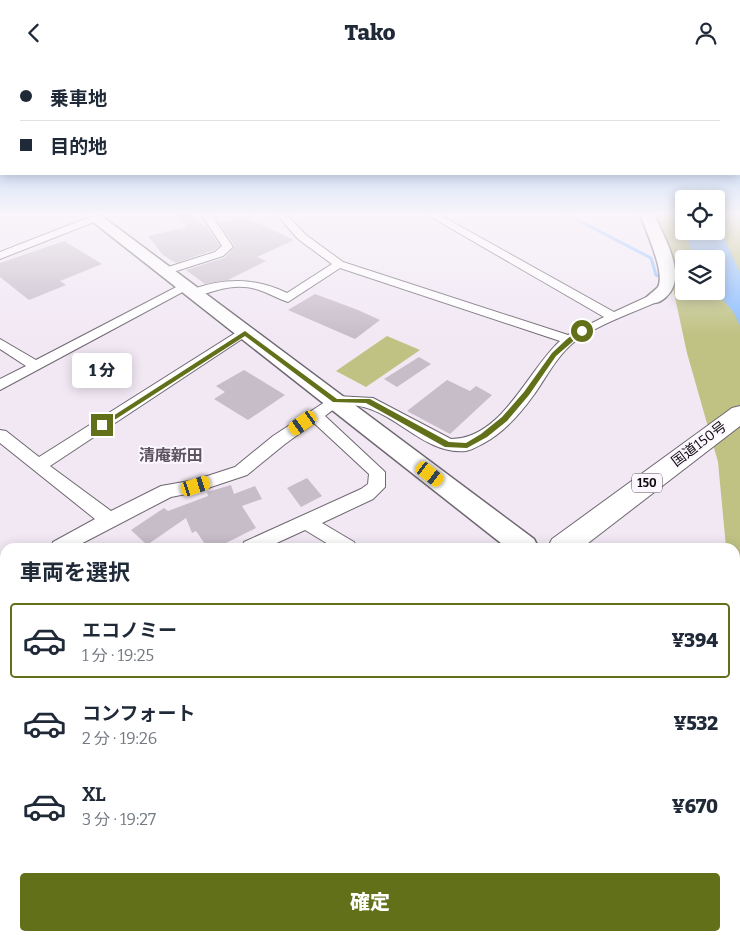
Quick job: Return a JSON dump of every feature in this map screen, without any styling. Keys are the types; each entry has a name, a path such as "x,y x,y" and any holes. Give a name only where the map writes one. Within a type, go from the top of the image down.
{"highway":[{"name":"国道150号","path":"567,543 736,417"}],"street":[{"path":"145,255 521,543"},
{"path":"166,271 213,255"},
{"path":"326,255 339,264 569,340"},
{"path":"503,255 613,317"},
{"path":"67,543 167,491 196,486 241,471 279,440 336,401 368,401 448,445 467,445 484,436 505,419 527,394 554,354 569,340 582,331 655,298 666,288 669,280 662,255"},
{"path":"0,385 190,290 242,282 268,287 288,298 339,264"},
{"path":"39,465 245,333"},
{"path":"0,343 36,366"},
{"path":"260,543 376,487 377,472 316,415"},
{"path":"0,435 101,514 111,519"},
{"path":"306,522 340,543"}],"green space":[{"path":"666,255 675,255 675,297"},
{"path":"725,255 740,255 740,543 726,543 718,462 687,353 676,300 725,300"},
{"path":"387,336 420,350 366,387 336,371"}],"water":[{"path":"725,255 732,255 740,273 740,326 734,313 723,300 725,300"}],"building":[{"path":"24,255 87,255 102,264 60,281 66,285 29,300 0,277 0,263"},
{"path":"163,255 200,255 176,263"},
{"path":"227,255 262,255 257,257 266,261 228,280 205,284 186,270 224,258"},
{"path":"315,294 380,320 355,339 288,310"},
{"path":"419,357 431,364 397,387 384,379"},
{"path":"244,370 285,395 248,420 214,399 225,392 216,386"},
{"path":"447,380 470,391 476,386 492,395 450,434 407,411"},
{"path":"307,478 322,496 301,507 287,488"},
{"path":"231,485 234,494 255,486 262,499 242,506 256,528 226,543 204,543 196,531 192,533 186,518 150,543 145,543 131,530 164,508 168,511 208,496 207,492"}],"waterway":[{"path":"645,255 651,258 656,275 675,281"},
{"path":"725,299 740,304"}],"district":[{"name":"清庵新田","path":"171,455"}],"route":[{"path":"102,425 245,333 336,401 368,401 448,445 467,445 484,436 505,419 527,394 554,354 582,331"}]}
